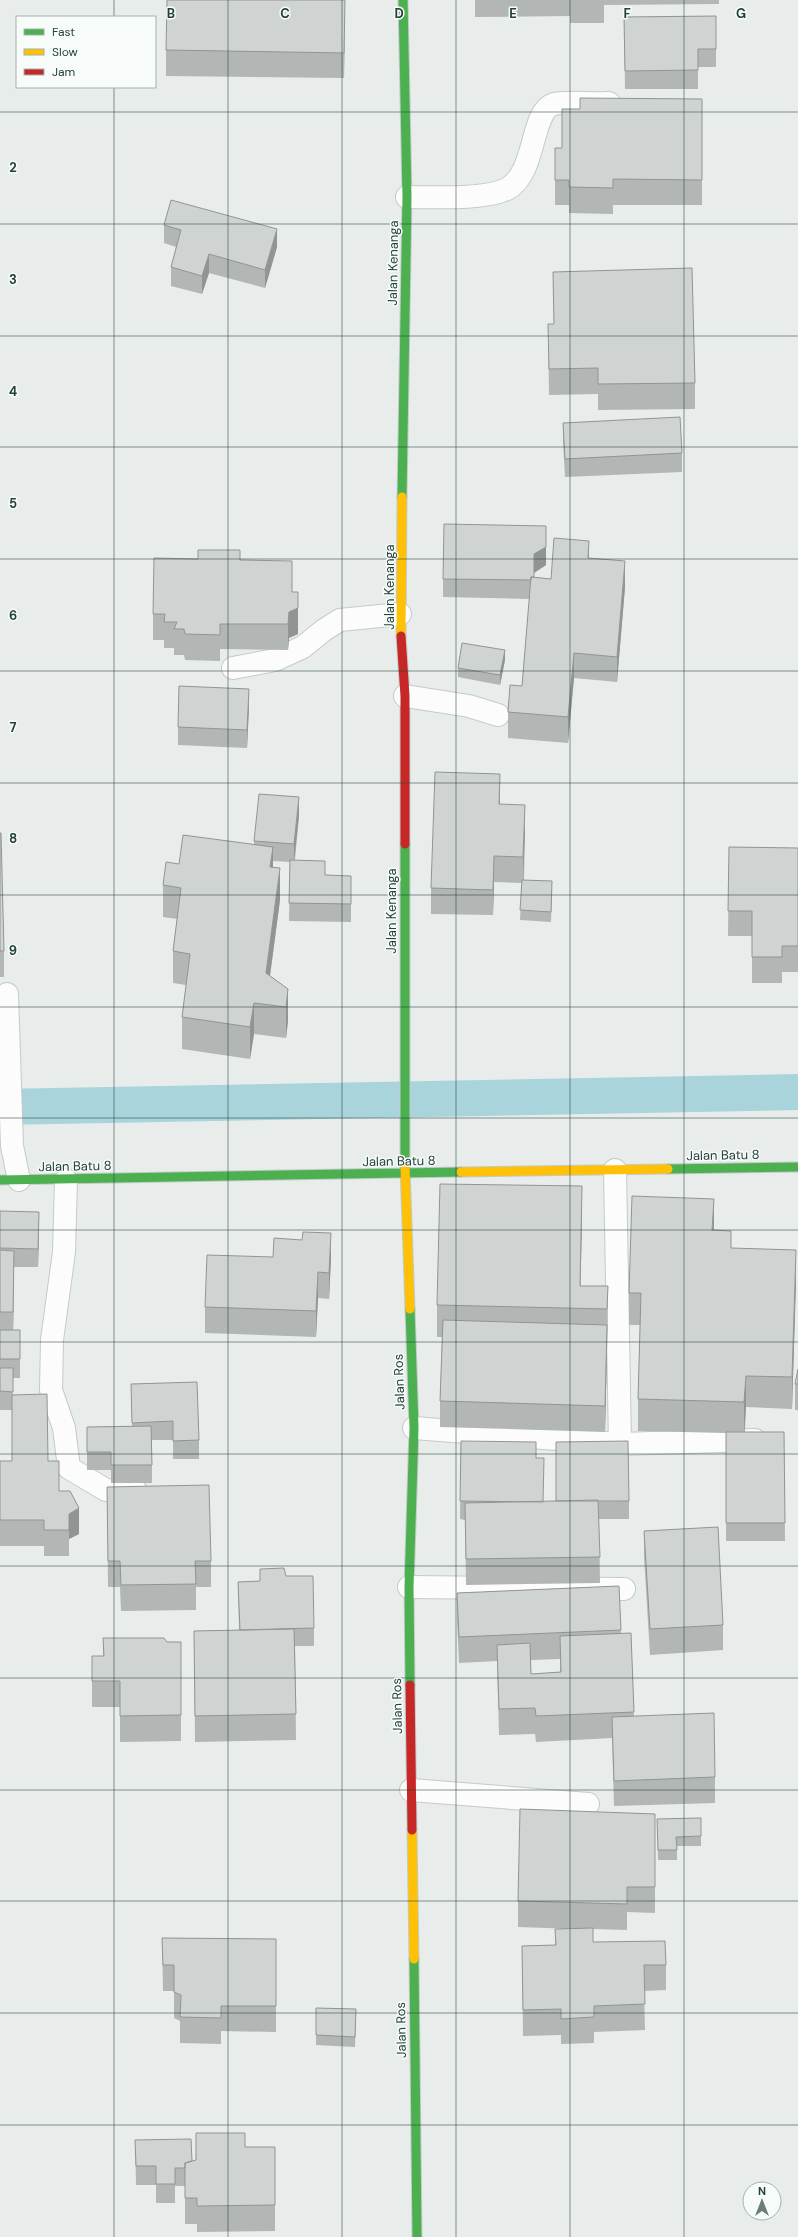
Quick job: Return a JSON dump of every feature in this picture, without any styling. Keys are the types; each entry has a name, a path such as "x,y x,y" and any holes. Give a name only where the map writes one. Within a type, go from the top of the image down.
{"street":[{"name":"Jalan Kenanga","path":"403,0 407,197 400,614 405,696 405,1174"},
{"path":"407,197 479,196 507,189 522,175 543,111 554,104 632,103"},
{"path":"233,668 275,660 303,647 324,630 340,620 400,614"},
{"path":"405,696 469,706 498,715"},
{"path":"6,994 12,1146 9,1180"},
{"name":"Jalan Batu 8","path":"9,1180 798,1167"},
{"path":"615,1170 620,1444"},
{"name":"Jalan Ros","path":"405,1174 414,1428 409,1587 417,2237"},
{"path":"66,1180 64,1252 52,1340 51,1390 64,1428 69,1468 106,1490 155,1491"},
{"path":"414,1428 620,1444 755,1440"},
{"path":"409,1587 624,1590"},
{"path":"411,1790 588,1804"}],"building":[{"path":"167,0 345,0 344,53 166,50"},
{"path":"716,16 716,49 698,49 698,70 625,71 624,17"},
{"path":"580,98 702,99 702,180 613,179 613,188 569,187 569,180 555,180 555,148 562,148 562,109 580,109"},
{"path":"171,200 277,229 265,270 209,254 202,276 171,267 181,230 164,225"},
{"path":"692,268 695,383 598,384 598,368 549,369 548,324 554,324 553,272"},
{"path":"680,417 682,453 565,459 563,423"},
{"path":"444,524 546,526 546,547 534,554 534,577 531,577 531,580 443,579"},
{"path":"554,538 589,541 588,558 625,561 617,657 574,653 568,717 508,712 510,685 522,686 531,577 551,579"},
{"path":"198,550 240,550 240,560 292,561 292,592 298,592 298,608 289,612 288,624 220,624 220,635 185,634 184,629 174,629 177,622 164,622 165,614 153,614 154,558 198,559"},
{"path":"462,643 505,650 500,675 458,668"},
{"path":"179,686 249,689 247,730 178,727"},
{"path":"435,772 500,774 499,804 525,805 523,857 494,856 493,890 431,888"},
{"path":"259,794 299,797 294,844 254,841"},
{"path":"1,833 4,951 0,951"},
{"path":"183,835 273,847 270,867 280,868 266,973 288,989 286,1007 254,1003 250,1027 182,1017 190,954 173,951 181,888 163,885 166,862 179,864"},
{"path":"729,847 798,848 798,946 782,946 782,957 752,957 752,911 728,911"},
{"path":"290,860 325,861 325,875 351,876 351,904 289,903"},
{"path":"522,880 552,881 551,912 520,910"},
{"path":"440,1184 582,1186 580,1286 608,1286 607,1309 437,1305"},
{"path":"632,1196 714,1199 712,1230 731,1231 731,1248 796,1250 792,1377 746,1376 744,1402 638,1399 641,1293 629,1293"},
{"path":"0,1211 39,1212 38,1249 0,1248"},
{"path":"303,1232 331,1233 329,1273 318,1272 316,1311 205,1307 207,1255 273,1257 274,1238 302,1240"},
{"path":"0,1250 14,1251 13,1312 0,1312"},
{"path":"443,1320 607,1325 605,1406 440,1401"},
{"path":"0,1330 20,1330 20,1359 0,1359"},
{"path":"0,1368 13,1368 13,1392 0,1391"},
{"path":"798,1369 798,1384 795,1384"},
{"path":"197,1382 199,1440 173,1441 173,1421 132,1423 131,1384"},
{"path":"47,1394 48,1461 59,1461 59,1491 70,1491 79,1508 69,1514 69,1530 44,1530 44,1520 0,1520 0,1461 12,1461 12,1395"},
{"path":"151,1426 152,1465 111,1465 111,1452 87,1452 87,1427"},
{"path":"726,1432 784,1432 785,1523 726,1523"},
{"path":"461,1441 536,1442 536,1458 544,1458 543,1502 460,1501"},
{"path":"628,1441 629,1501 556,1501 556,1442"},
{"path":"209,1485 211,1561 195,1561 196,1584 121,1585 120,1561 108,1561 107,1487"},
{"path":"598,1500 600,1557 466,1559 465,1503"},
{"path":"718,1527 723,1625 650,1629 644,1531"},
{"path":"284,1568 286,1576 313,1576 314,1628 240,1630 238,1582 260,1581 260,1569"},
{"path":"619,1586 621,1630 459,1637 457,1593"},
{"path":"294,1629 296,1714 195,1716 194,1631"},
{"path":"631,1633 634,1712 536,1716 535,1708 499,1709 497,1645 530,1643 531,1674 561,1672 560,1636"},
{"path":"103,1638 164,1638 167,1642 181,1642 181,1715 120,1716 120,1681 92,1681 92,1656 104,1656"},
{"path":"714,1713 715,1777 614,1781 612,1717"},
{"path":"520,1809 655,1814 655,1887 627,1887 627,1904 518,1901"},
{"path":"701,1818 701,1836 676,1837 677,1850 658,1850 657,1819"},
{"path":"593,1928 593,1942 665,1941 666,1965 644,1965 645,2004 594,2006 594,2017 561,2019 561,2009 523,2010 522,1946 556,1945 555,1929"},
{"path":"162,1938 276,1939 276,2006 221,2006 221,2018 180,2017 181,1995 174,1992 174,1965 163,1965"},
{"path":"316,2008 356,2009 355,2037 316,2035"},
{"path":"196,2133 245,2133 245,2147 275,2147 275,2205 197,2206 197,2198 185,2198 185,2163 196,2160"},
{"path":"191,2139 192,2161 185,2163 185,2168 175,2168 175,2184 156,2184 156,2166 136,2166 135,2140"}],"waterway":[{"path":"0,1107 798,1092"}],"traffic: fast":[{"path":"402,497 407,197 403,0"},
{"path":"405,844 405,1167"},
{"path":"668,1169 798,1167"},
{"path":"0,1180 461,1172"},
{"path":"410,1309 414,1428 409,1587 410,1685"},
{"path":"414,1959 417,2237"}],"traffic: slow":[{"path":"401,636 402,497"},
{"path":"405,1167 410,1309"},
{"path":"461,1172 668,1169"},
{"path":"412,1830 414,1959"}],"traffic: jam":[{"path":"401,636 405,696 405,844"},
{"path":"410,1685 412,1830"}]}
